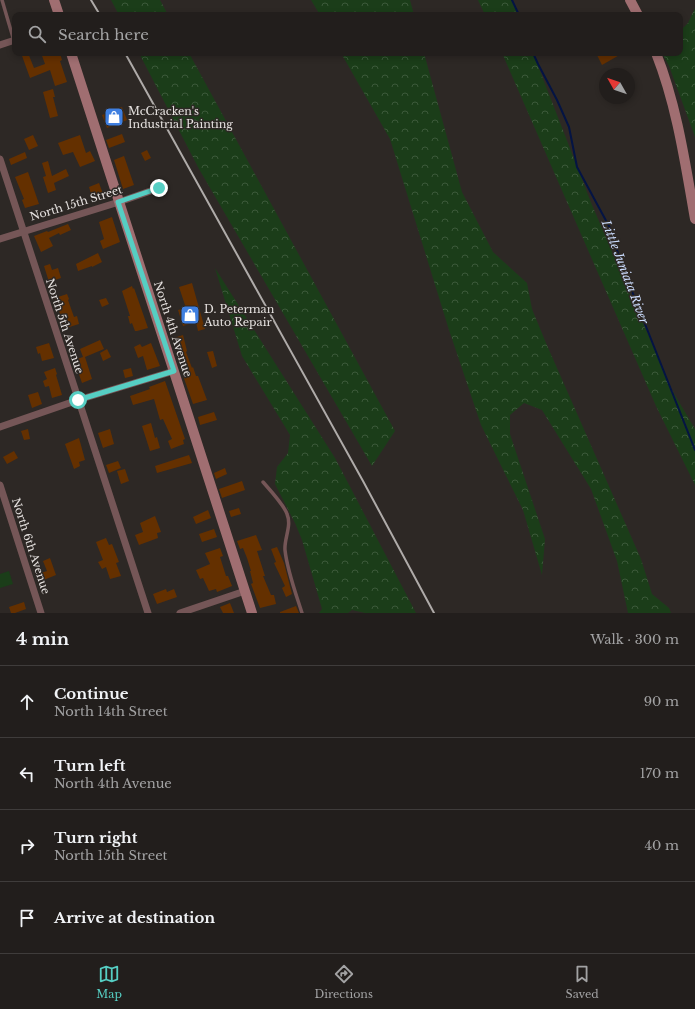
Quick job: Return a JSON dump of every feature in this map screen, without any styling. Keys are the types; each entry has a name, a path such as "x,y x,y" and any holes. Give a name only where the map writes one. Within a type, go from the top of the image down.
{"main road":[{"path":"54,0 58,12"},
{"name":"North 4th Avenue","path":"72,56 252,613"},
{"path":"657,56 670,92 678,124 695,219"}],"street":[{"path":"0,45 12,42"},
{"name":"North 5th Avenue","path":"0,160 22,232 148,613"},
{"name":"North 15th Street","path":"0,239 159,188"},
{"path":"0,427 78,400 174,371"},
{"name":"North 6th Avenue","path":"0,485 41,613"},
{"path":"180,613 245,591"}],"lane":[{"path":"2,0 12,32"},
{"path":"263,482 287,514 289,524 285,550 302,613"}],"green space":[{"path":"111,0 160,0 166,12 117,12"},
{"path":"311,0 410,0 413,12 318,12"},
{"path":"478,0 512,0 517,12 484,12"},
{"path":"695,8 695,137 669,66 664,56 683,56 683,28 688,23"},
{"path":"141,56 191,56 395,431 372,466 199,169"},
{"path":"343,56 425,56 462,192 493,252 527,283 532,309 641,559 652,594 669,608 671,613 628,613 617,561 591,489 542,410 524,403 510,415 510,434 545,539 542,575 523,510 481,425 449,330 390,139"},
{"path":"503,56 534,56 592,205 672,390 695,429 695,485 656,406"},
{"path":"215,268 335,458 416,613 365,613 352,610 348,613 319,613 322,609 302,540 275,484 277,467 288,453 290,435 242,356"},
{"path":"9,571 13,584 0,588 0,574"}],"building":[{"path":"22,56 29,56 34,68 45,64 42,56 61,56 62,60 60,61 67,82 55,86 50,70 30,78"},
{"path":"598,56 618,56 602,65"},
{"path":"53,89 55,97 53,97 58,116 50,118 43,92"},
{"name":"McCracken's Industrial Painting","path":"122,107 127,120 107,128 102,115"},
{"path":"122,134 125,142 109,148 106,140"},
{"path":"33,135 38,146 29,150 24,139"},
{"path":"80,135 86,153 90,151 95,161 80,167 73,152 63,155 58,143"},
{"path":"147,150 151,158 145,161 141,153"},
{"path":"25,152 27,158 11,165 9,159"},
{"path":"124,156 134,185 123,189 114,160"},
{"path":"48,161 52,176 66,169 69,176 54,183 56,190 48,193 43,177 46,176 42,163"},
{"path":"28,172 39,204 25,208 22,200 24,199 15,177"},
{"path":"99,183 103,194 92,197 89,187"},
{"path":"112,217 120,242 103,249 100,241 104,239 99,222"},
{"path":"68,224 71,230 60,235 59,233 49,238 53,246 41,252 34,236"},
{"path":"98,253 102,262 78,271 76,264"},
{"path":"50,264 52,270 58,268 61,278 49,282 44,266"},
{"path":"192,283 205,329 198,331 196,322 183,326 178,310 186,308 179,287"},
{"path":"132,286 148,328 137,331 135,331 132,323 130,324 128,316 130,316 122,291"},
{"path":"67,294 74,317 77,316 79,324 63,329 62,320 55,298"},
{"path":"106,298 109,304 102,307 99,300"},
{"path":"183,335 186,352 196,376 198,376 207,400 193,404 179,364 181,363 174,338"},
{"path":"100,340 104,349 85,357 92,379 82,383 74,360 83,357 80,349"},
{"path":"49,343 54,358 42,361 40,353 38,354 36,347"},
{"path":"151,343 160,366 147,370 143,356 138,358 134,347 140,344 142,347"},
{"path":"107,349 111,357 103,361 100,353"},
{"path":"213,351 217,366 212,368 207,352"},
{"path":"55,368 62,395 52,398 49,386 45,387 43,381 47,379 44,372"},
{"path":"131,368 133,376 125,378 123,370"},
{"path":"165,381 185,439 183,440 184,444 171,449 168,441 172,439 163,419 160,420 154,399 133,405 130,396 150,389 149,387"},
{"path":"38,392 42,404 32,408 28,395"},
{"path":"214,412 217,420 200,425 198,417"},
{"path":"151,423 155,438 157,437 160,448 150,451 142,426"},
{"path":"28,429 30,439 24,440 21,431"},
{"path":"110,429 114,444 103,448 98,433"},
{"path":"79,438 85,460 79,462 80,466 74,469 65,444"},
{"path":"14,451 18,458 7,464 3,457"},
{"path":"189,455 192,463 157,473 155,466"},
{"path":"118,461 121,468 109,473 106,465"},
{"path":"225,468 227,474 216,479 214,473"},
{"path":"125,469 129,481 121,484 117,471"},
{"path":"242,481 245,490 222,498 219,489"},
{"path":"239,508 241,514 231,517 229,511"},
{"path":"208,510 211,518 196,524 193,517"},
{"path":"155,516 161,532 157,533 158,538 139,545 135,535 143,532 140,523"},
{"path":"214,529 217,537 202,542 199,534"},
{"path":"256,535 262,550 257,551 265,576 263,576 271,595 274,595 276,604 260,608 251,584 253,583 247,558 243,548 240,549 237,541"},
{"path":"106,538 109,545 112,544 119,562 116,563 121,576 110,579 106,567 102,569 98,562 103,560 96,542"},
{"path":"277,547 284,563 292,594 286,597 282,588 285,586 274,563 276,562 271,549"},
{"path":"220,548 223,556 220,557 226,576 228,576 232,586 217,592 216,589 209,591 203,578 200,579 196,570 210,564 205,553"},
{"path":"50,558 56,575 41,581 38,574 47,571 43,561"},
{"path":"166,589 167,592 174,589 177,597 157,604 153,594"},
{"path":"24,602 26,609 11,613 9,607"},
{"path":"230,603 234,613 223,613 220,607"},
{"path":"296,606 299,613 280,613 280,612"}],"waterway":[{"name":"Little Juniata River","path":"512,0 518,12"},
{"name":"Little Juniata River","path":"534,56 569,127 577,167 610,228 622,266 695,450"}],"railway":[{"path":"91,0 98,12"},
{"path":"127,56 363,481 434,613"}],"place":[{"name":"McCracken's Industrial Painting","path":"114,117"},
{"name":"D. Peterman Auto Repair","path":"190,315"}],"route":[{"path":"78,400 174,371 118,202 159,188"}]}
